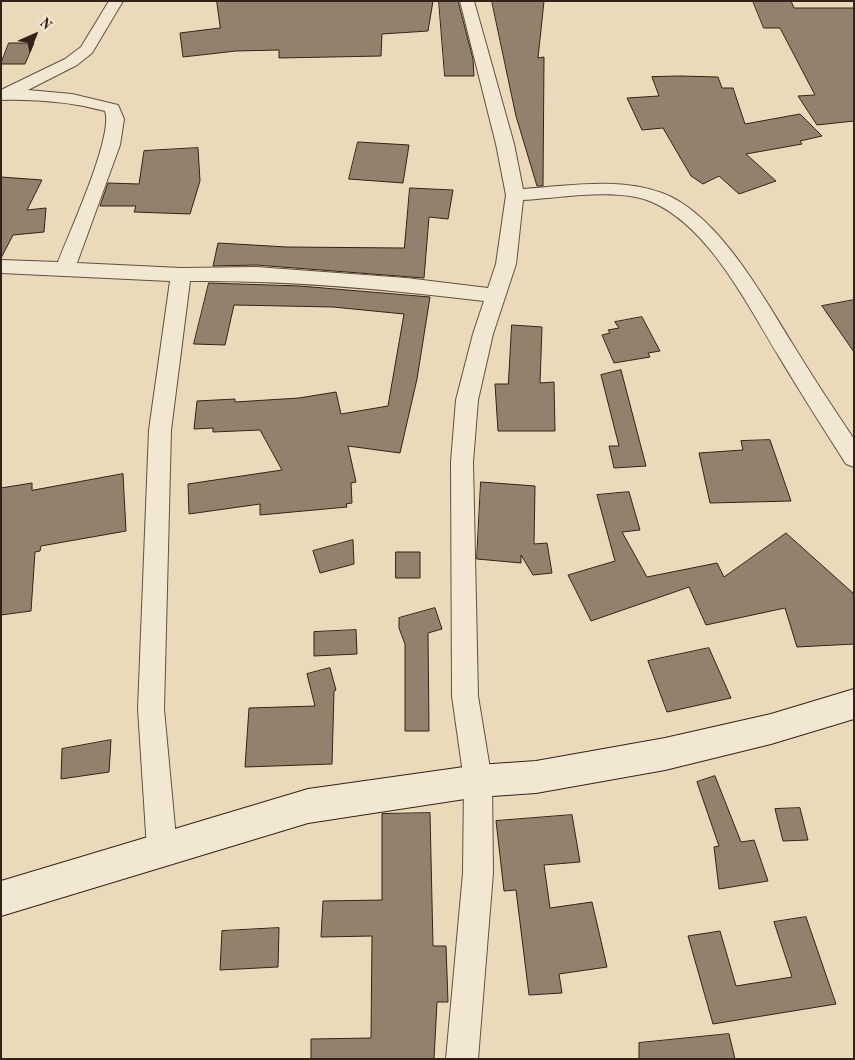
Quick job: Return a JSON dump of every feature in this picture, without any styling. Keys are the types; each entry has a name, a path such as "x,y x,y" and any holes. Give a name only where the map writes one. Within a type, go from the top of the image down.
{"main road":[{"path":"1,899 308,806 478,781 536,777 664,754 771,729 854,704"}],"street":[{"path":"4,95 71,62 87,50 116,1"},
{"path":"462,1059 478,873 478,781 466,696 462,462 467,400 495,296 506,264 516,195 505,144 466,1"},
{"path":"4,95 103,105 112,108 116,119 111,145 65,270"},
{"path":"516,195 601,190 636,191 658,198 680,211 714,244 752,295 854,458"},
{"path":"1,266 181,274 256,274 396,284 495,296"},
{"path":"162,849 152,699 160,430 181,274"}],"building":[{"path":"217,1 433,1 428,31 382,34 381,56 279,58 279,50 236,51 183,57 180,33 220,28"},
{"path":"439,1 458,1 473,59 474,76 445,76"},
{"path":"492,1 544,1 538,58 544,57 543,186 537,186 516,116"},
{"path":"753,1 791,1 794,8 854,8 854,121 817,125 798,96 815,95 780,28 764,28"},
{"path":"9,43 34,43 25,64 1,64"},
{"path":"652,77 718,77 722,88 733,88 745,124 800,114 822,136 800,141 802,144 746,154 776,181 739,194 719,176 703,184 691,176 663,128 642,130 627,98 659,96"},
{"path":"358,142 409,145 403,183 349,179"},
{"path":"198,148 200,181 190,214 134,212 136,206 100,206 108,183 139,184 144,151"},
{"path":"1,177 42,180 27,210 46,208 44,232 13,235 1,258"},
{"path":"410,188 453,190 448,219 429,217 424,278 256,265 213,266 218,243 287,247 404,248"},
{"path":"209,283 300,286 430,297 417,379 400,453 348,446 356,482 351,483 352,503 346,504 347,507 260,515 260,504 189,514 188,484 282,470 260,430 213,432 213,428 194,429 197,401 235,399 235,402 299,398 336,392 341,414 388,406 404,314 333,307 234,305 225,345 194,344"},
{"path":"854,300 854,352 822,306"},
{"path":"642,317 660,351 648,353 650,357 614,363 602,335 610,333 608,330 619,328 615,322"},
{"path":"512,325 542,327 540,383 554,382 555,431 498,431 495,384 508,384"},
{"path":"621,370 646,466 614,468 609,446 619,446 601,375"},
{"path":"770,440 791,501 710,503 699,453 743,450 741,441"},
{"path":"123,474 126,531 41,546 40,551 35,552 31,611 1,615 1,488 32,483 32,490"},
{"path":"481,482 535,486 534,544 547,543 552,573 533,575 521,555 521,563 477,559"},
{"path":"629,492 640,530 622,532 647,577 717,563 724,577 786,533 854,594 854,644 797,647 785,608 706,625 689,587 591,621 568,575 615,561 597,495"},
{"path":"353,540 354,564 320,573 313,551"},
{"path":"396,552 420,552 420,578 396,578"},
{"path":"435,608 442,629 428,633 429,731 405,731 405,644 399,628 399,618"},
{"path":"356,630 357,654 314,656 314,632"},
{"path":"709,648 731,698 667,712 648,661"},
{"path":"330,668 336,690 334,691 332,764 245,767 249,708 315,706 307,674"},
{"path":"111,740 109,772 61,779 62,749"},
{"path":"715,776 741,842 754,840 768,881 719,889 714,847 719,846 697,782"},
{"path":"800,808 808,840 783,841 775,809"},
{"path":"430,813 433,946 446,946 448,1002 437,1002 434,1059 311,1059 311,1039 371,1038 372,936 321,937 323,901 382,900 382,814"},
{"path":"572,815 580,862 544,865 550,908 592,902 607,967 559,974 562,993 529,995 516,890 504,891 496,821"},
{"path":"806,917 836,1004 713,1024 688,936 720,931 736,986 792,977 774,922"},
{"path":"279,928 278,967 220,970 222,931"},
{"path":"729,1034 735,1059 639,1059 639,1043"}]}
